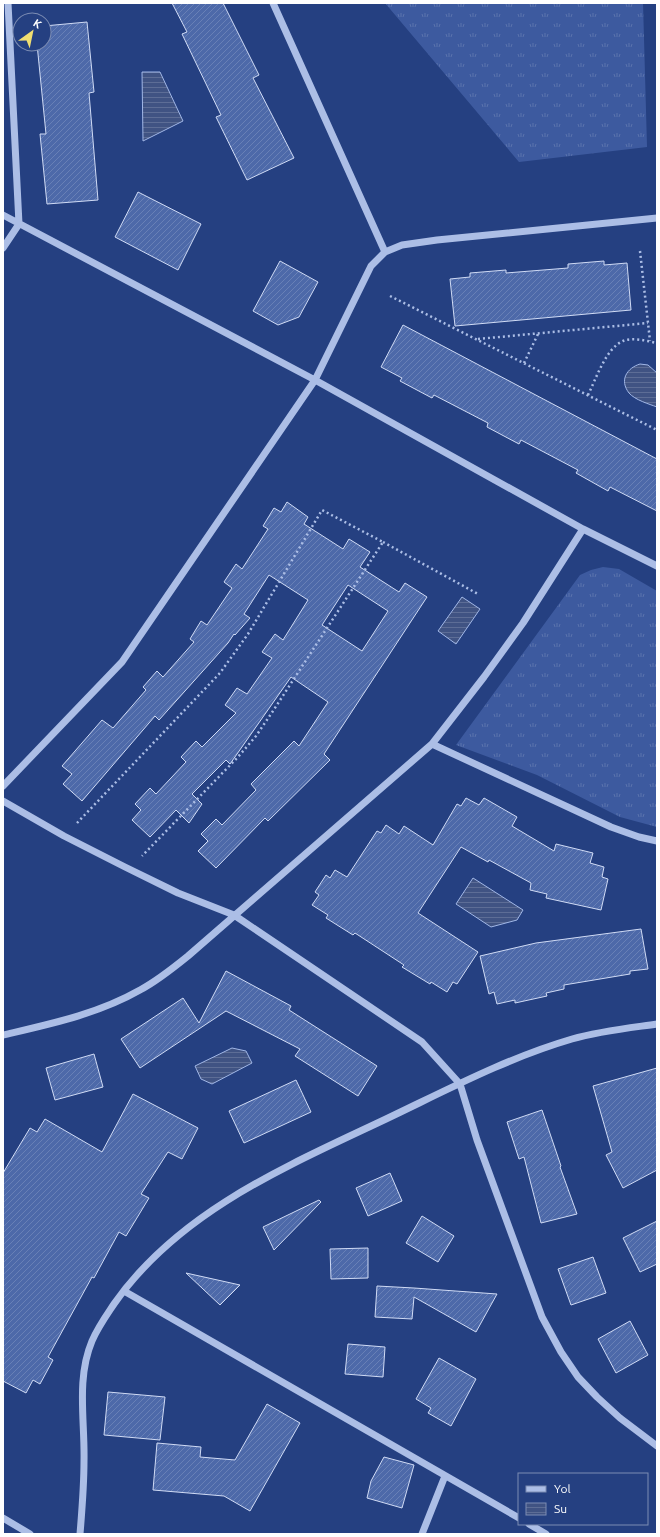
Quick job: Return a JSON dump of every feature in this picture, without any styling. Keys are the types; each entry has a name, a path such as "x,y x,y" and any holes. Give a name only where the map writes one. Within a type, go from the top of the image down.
{"street":[{"path":"3,248 19,224 8,3"},
{"path":"273,3 385,252"},
{"path":"3,215 315,380 583,529 657,566"},
{"path":"3,786 122,662 315,380 371,266 385,252 402,245 438,240 657,218"},
{"path":"3,1035 60,1022 89,1013 139,991 158,980 188,956 432,744 484,677 583,529"},
{"path":"432,744 611,827 639,837 657,841"},
{"path":"3,801 64,836 178,893 234,915 422,1042 460,1084 477,1140 542,1317 561,1352 578,1377 597,1397 620,1418 657,1446"},
{"path":"80,1534 84,1460 82,1408 86,1362 91,1343 99,1327 139,1272 172,1241 228,1199 266,1177 502,1064 573,1039 621,1029 657,1024"},
{"path":"124,1291 518,1517"},
{"path":"422,1534 445,1476"},
{"path":"3,1518 30,1534"},
{"path":"531,1525 546,1534"}],"path":[{"path":"640,251 650,341"},
{"path":"390,296 657,430"},
{"path":"477,339 648,323"},
{"path":"524,363 539,334"},
{"path":"588,395 613,348 624,340 638,339 657,343"},
{"path":"64,836 220,673 248,634 322,510 478,594"},
{"path":"130,869 256,736 274,711 383,542"}],"green space":[{"path":"385,3 643,3 647,147 519,162"},
{"path":"603,567 619,569 657,591 657,827 620,817 537,775 456,745 580,575"}],"water":[{"path":"142,72 160,72 183,121 143,141"},
{"path":"640,364 648,365 657,373 657,407 635,398 626,388 626,375 631,368"},
{"path":"462,597 480,609 456,644 438,631"},
{"path":"473,878 523,910 517,920 491,927 456,904"},
{"path":"232,1048 246,1051 252,1063 212,1084 201,1079 195,1066"}],"building":[{"path":"172,3 223,3 259,75 253,78 294,158 247,180 216,117 221,115 182,34 187,32"},
{"path":"87,22 94,92 89,93 98,200 47,204 40,134 46,134 38,52 52,52 52,25"},
{"path":"138,192 201,224 178,270 115,237"},
{"path":"280,261 318,282 299,317 278,325 253,311"},
{"path":"604,261 604,265 627,263 631,310 455,326 450,279 470,277 470,273 506,270 506,273 568,268 568,264"},
{"path":"403,325 657,459 657,511 610,487 608,491 576,473 578,470 521,440 519,444 487,427 488,423 434,395 432,398 400,381 402,378 381,367"},
{"path":"287,502 308,517 304,524 343,549 349,539 370,552 360,567 399,592 405,583 427,597 324,754 330,760 268,821 265,818 216,868 198,851 208,841 201,834 216,819 222,825 256,790 251,784 294,741 299,746 328,702 291,677 230,764 226,760 192,794 202,804 189,823 176,810 150,837 132,820 141,810 135,804 150,788 156,794 186,762 181,757 196,741 202,747 236,713 225,705 237,688 247,694 272,658 262,652 275,634 283,640 308,600 269,575 244,614 250,618 235,635 234,634 228,643 159,720 155,716 82,801 63,784 72,774 62,766 102,720 113,728 146,690 143,687 157,671 163,677 194,642 190,639 201,621 207,625 232,588 224,582 236,564 242,569 268,529 263,526 274,508 281,512","holes":["348,585 388,611 362,651 322,625"]},
{"path":"466,798 479,805 484,798 517,817 512,826 554,851 556,844 593,853 590,863 604,867 602,877 608,879 601,910 546,898 547,894 530,890 531,883 489,860 488,862 461,847 418,913 478,952 457,984 453,982 447,992 431,982 430,984 402,967 404,965 355,933 353,935 326,918 328,915 312,905 319,895 315,892 326,875 330,878 335,870 347,877 377,831 381,833 386,825 399,834 404,826 433,845 457,804 461,806"},
{"path":"641,929 648,969 630,971 630,974 564,985 564,989 546,993 547,996 515,1003 515,1000 497,1004 494,992 489,994 480,956 536,943"},
{"path":"226,971 291,1006 289,1010 377,1066 358,1096 295,1056 300,1049 226,1011 140,1068 121,1039 183,998 199,1023"},
{"path":"94,1054 103,1087 55,1100 46,1068"},
{"path":"657,1068 657,1170 623,1188 606,1155 612,1152 593,1086"},
{"path":"296,1080 311,1112 244,1143 229,1111"},
{"path":"133,1094 198,1128 182,1159 168,1152 141,1194 149,1198 126,1236 119,1232 94,1278 92,1277 48,1357 53,1360 40,1384 33,1380 26,1393 3,1381 3,1173 30,1128 37,1132 45,1119 102,1152"},
{"path":"542,1110 577,1214 541,1223 524,1157 519,1159 507,1122"},
{"path":"390,1173 402,1201 368,1216 356,1188"},
{"path":"319,1200 321,1202 274,1250 263,1227"},
{"path":"422,1216 454,1236 438,1262 406,1243"},
{"path":"657,1221 657,1264 640,1272 623,1238"},
{"path":"368,1248 368,1278 331,1279 330,1249"},
{"path":"593,1257 606,1293 571,1305 558,1269"},
{"path":"186,1273 240,1285 220,1305"},
{"path":"377,1286 497,1294 476,1332 414,1297 412,1319 375,1317"},
{"path":"630,1321 648,1355 616,1373 598,1339"},
{"path":"348,1344 385,1347 383,1377 345,1374"},
{"path":"439,1358 476,1379 451,1426 428,1413 431,1408 416,1399"},
{"path":"108,1392 165,1397 160,1440 104,1435"},
{"path":"267,1404 300,1423 250,1511 224,1496 153,1490 157,1443 201,1447 200,1457 235,1460"},
{"path":"384,1457 414,1465 402,1508 367,1498 371,1481"}]}
